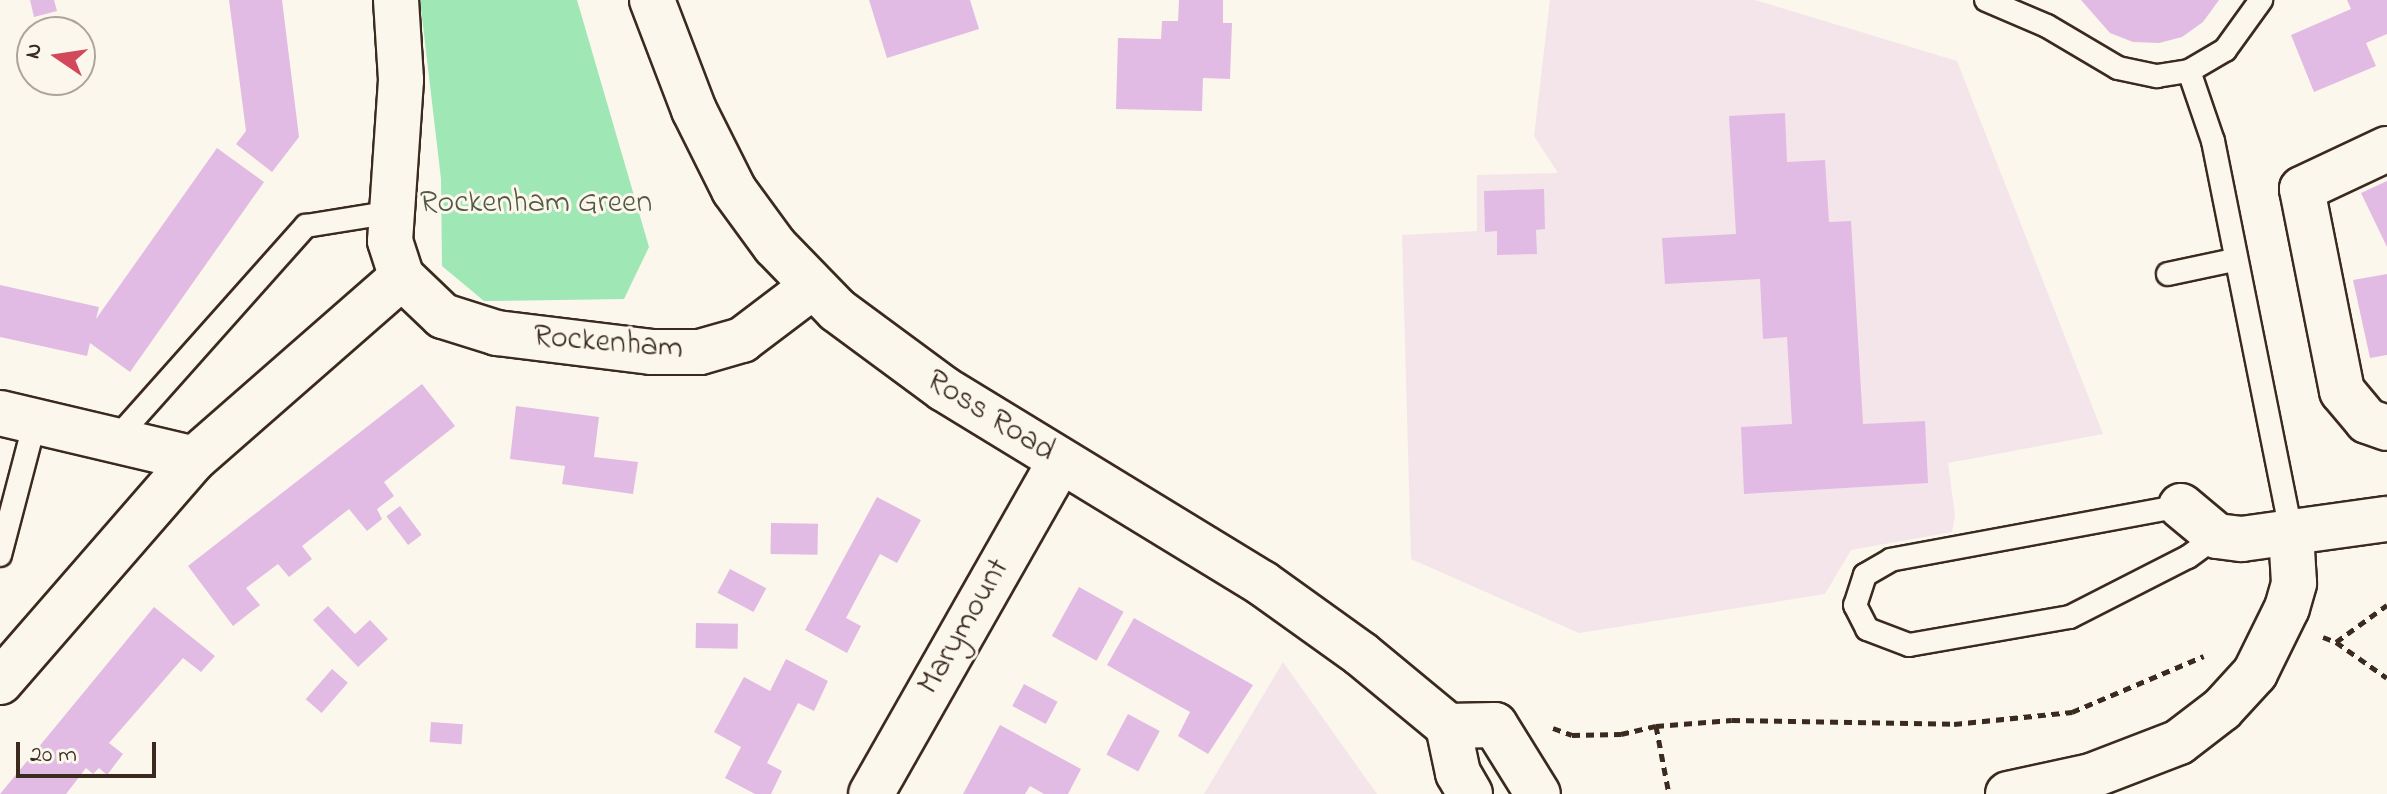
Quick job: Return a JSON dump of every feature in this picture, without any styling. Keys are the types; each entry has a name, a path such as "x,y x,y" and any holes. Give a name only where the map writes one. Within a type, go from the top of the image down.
{"street":[{"name":"Rockenham","path":"396,0 401,80 390,241 402,277 443,316 476,329 679,354 742,340 812,287"},
{"name":"Ross Road","path":"652,0 721,168 758,224 812,287 906,364 1262,583 1361,654 1448,726"},
{"path":"2387,149 2302,189 2342,391 2367,421 2387,428"},
{"path":"2,675 194,459 402,277"},
{"path":"17,417 194,459"},
{"name":"Marymount","path":"871,794 1060,461"},
{"path":"2181,506 2217,536 2242,539 2387,519"},
{"path":"2008,794 2091,776 2179,742 2222,709 2255,673 2287,608 2294,583 2291,533"},
{"path":"1470,794 1458,773 1448,726 1495,725 1538,794"}],"lane":[{"path":"1986,0 2047,26 2118,68 2157,76 2189,71 2225,50 2261,0"},
{"path":"2189,71 2213,141 2234,260 2291,533"},
{"path":"115,440 306,226 392,212"},
{"path":"2168,274 2234,260"},
{"path":"0,555 17,417"},
{"path":"2181,506 1891,560 1865,575 1855,605 1867,629 1909,645 2070,617 2188,557 2217,536"}],"path":[{"path":"2336,642 2387,605"},
{"path":"2312,633 2336,642 2387,678"},
{"path":"1543,725 1572,735 1621,734 1656,726 1732,720 1954,724 2072,712 2202,659 2212,647"},
{"path":"1656,726 1669,794"}],"shaded area":[{"path":"1550,0 1755,0 1957,61 2103,434 1948,463 1955,516 1952,532 1851,550 1825,594 1579,633 1411,559 1402,235 1477,231 1477,175 1558,173 1534,136"},
{"path":"1283,662 1377,794 1204,794"}],"green space":[{"name":"Rockenham Green","path":"420,0 577,0 649,247 624,299 484,301 442,266 441,179"}],"building":[{"path":"30,0 54,0 57,11 34,16"},
{"path":"229,0 282,0 299,137 272,172 236,144 246,131"},
{"path":"869,0 970,0 979,29 887,58"},
{"path":"1179,0 1223,0 1223,23 1232,23 1230,79 1203,78 1202,111 1116,109 1118,38 1161,39 1162,21 1178,21"},
{"path":"2081,0 2219,0 2203,22 2182,37 2159,43 2133,42 2110,33"},
{"path":"2347,0 2387,0 2387,34 2366,43 2376,66 2314,92 2291,35 2351,9"},
{"path":"1785,113 1787,162 1825,160 1829,222 1851,221 1863,424 1925,421 1928,483 1744,494 1741,427 1792,424 1787,337 1763,339 1760,279 1665,284 1662,238 1736,234 1729,116"},
{"path":"217,148 264,182 130,372 90,343 87,356 0,337 0,285 99,307 96,319"},
{"path":"2387,181 2387,247 2361,193"},
{"path":"1544,189 1545,229 1536,230 1537,254 1497,255 1497,231 1485,232 1484,191"},
{"path":"2387,274 2387,355 2370,358 2353,280"},
{"path":"422,384 455,426 384,482 394,496 377,509 382,519 367,531 349,509 302,546 312,559 289,577 278,564 246,588 260,605 233,626 188,566"},
{"path":"516,406 599,417 594,457 638,462 633,494 562,484 565,466 510,459"},
{"path":"877,497 921,520 897,563 880,554 846,618 861,626 847,653 805,630"},
{"path":"400,506 422,535 408,545 386,516"},
{"path":"771,523 818,524 817,555 770,554"},
{"path":"730,569 766,588 754,612 717,593"},
{"path":"1079,587 1124,612 1096,661 1052,636"},
{"path":"328,606 355,634 370,620 388,639 358,667 313,620"},
{"path":"154,607 215,656 201,672 183,658 109,743 123,754 107,775 99,768 93,774 86,768 66,794 0,794"},
{"path":"1134,618 1253,685 1208,754 1178,736 1190,712 1107,665"},
{"path":"696,623 738,624 738,649 696,648"},
{"path":"786,659 828,681 814,711 798,703 767,763 782,771 771,794 755,794 725,778 741,747 714,732 744,677 770,691"},
{"path":"332,669 348,683 322,713 306,699"},
{"path":"1024,684 1058,702 1046,724 1012,706"},
{"path":"1128,714 1160,731 1138,772 1106,755"},
{"path":"431,722 463,724 462,744 430,742"},
{"path":"1000,725 1081,769 1068,794 1044,794 1030,786 1025,794 963,794"}]}
